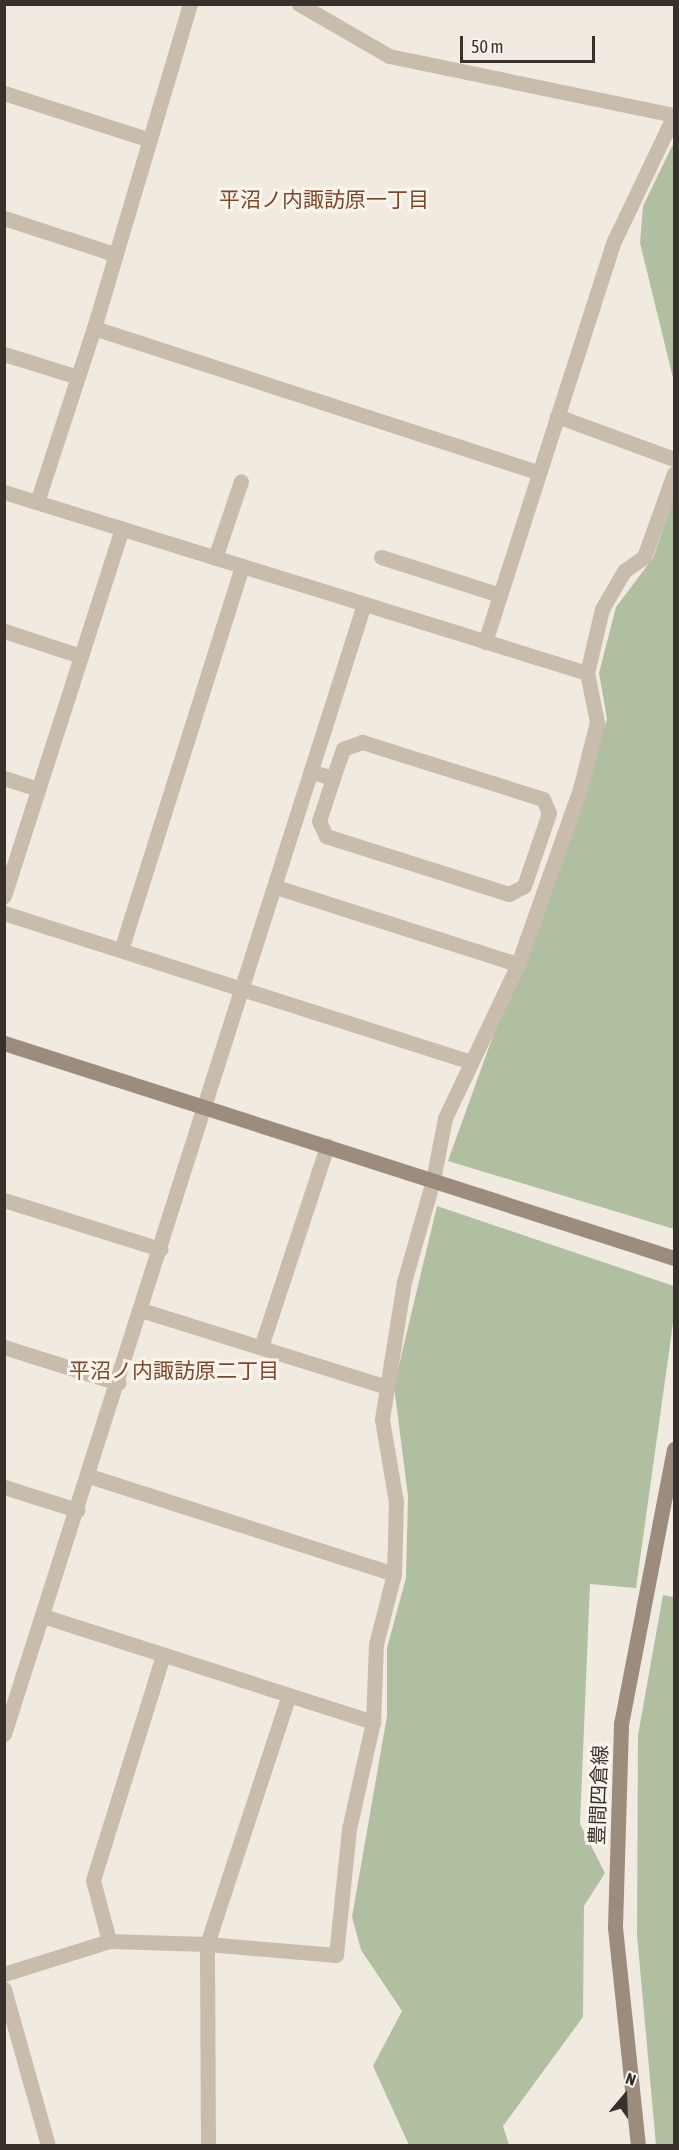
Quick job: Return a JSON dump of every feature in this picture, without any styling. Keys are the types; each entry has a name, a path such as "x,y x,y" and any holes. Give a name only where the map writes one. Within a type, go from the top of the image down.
{"street":[{"path":"37,502 94,328 114,254 190,4"},
{"path":"299,4 389,56 674,115 615,241 538,472 485,642"},
{"path":"4,93 150,140"},
{"path":"4,218 114,254"},
{"path":"94,328 538,472"},
{"path":"4,354 78,377"},
{"path":"557,416 675,459"},
{"path":"4,1974 109,1941 207,1944 336,1955 349,1829 373,1722 376,1644 394,1574 396,1502 382,1419 404,1282 433,1180 445,1118 518,964 580,789 597,722 587,674 602,609 624,571 644,557 675,473"},
{"path":"215,558 241,481"},
{"path":"4,492 587,674"},
{"path":"4,896 122,528"},
{"path":"381,557 500,595"},
{"path":"121,950 242,566"},
{"path":"4,1734 89,1476 364,604"},
{"path":"4,632 81,656"},
{"path":"362,742 543,799 549,813 524,886 509,894 326,836 319,821 333,778 343,750 362,742"},
{"path":"312,772 333,778"},
{"path":"4,778 38,789"},
{"path":"276,887 518,964"},
{"path":"4,913 471,1062"},
{"path":"4,1043 675,1258"},
{"path":"261,1347 327,1146"},
{"path":"4,1200 159,1249"},
{"path":"141,1310 387,1387"},
{"path":"4,1347 118,1383"},
{"name":"豊間四倉線","path":"638,2145 615,1927 621,1724 675,1449"},
{"path":"89,1476 394,1574"},
{"path":"4,1486 77,1510"},
{"path":"43,1616 373,1722"},
{"path":"109,1941 93,1880 163,1654"},
{"path":"208,2145 207,1944 289,1695"},
{"path":"6,1997 48,2145"}],"green space":[{"path":"674,142 674,382 640,243 643,206"},
{"path":"674,496 674,1229 448,1161 607,719 599,673 616,607 653,558"},
{"path":"437,1206 674,1286 674,1316 636,1588 590,1584 580,1824 605,1873 584,1906 583,2017 503,2126 509,2145 409,2145 373,2066 402,2011 361,1950 352,1917 387,1716 387,1648 406,1578 408,1496 394,1386"},
{"path":"663,1595 674,1597 674,2146 656,2145 637,1935 638,1735"}],"district":[{"name":"平沼ノ内諏訪原一丁目","path":"324,199"},
{"name":"平沼ノ内諏訪原二丁目","path":"174,1370"}]}
